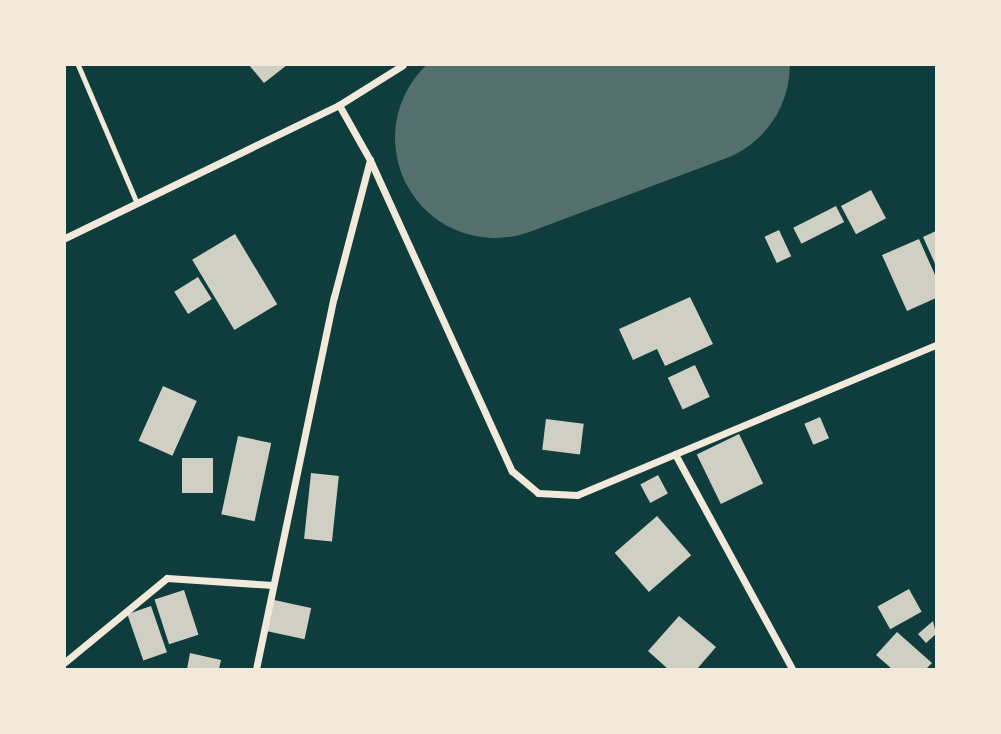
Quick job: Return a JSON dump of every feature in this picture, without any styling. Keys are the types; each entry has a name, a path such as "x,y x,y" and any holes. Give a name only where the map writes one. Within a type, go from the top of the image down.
{"street":[{"path":"65,238 339,106 403,65"},
{"path":"339,106 370,160 512,471 538,493 576,495 936,345"},
{"path":"256,669 334,297 370,160"},
{"path":"675,454 792,669"},
{"path":"65,662 167,578 273,586"}],"lane":[{"path":"78,65 137,203"}],"building":[{"path":"249,65 287,65 264,83"},
{"path":"871,190 886,218 856,234 841,206"},
{"path":"836,206 844,222 801,244 793,228"},
{"path":"779,230 791,256 777,263 764,237"},
{"path":"936,231 936,266 923,237"},
{"path":"235,234 277,304 234,330 192,260"},
{"path":"919,239 936,277 936,298 907,311 882,255"},
{"path":"198,277 212,299 188,314 174,292"},
{"path":"690,297 713,344 665,366 657,349 633,360 619,329"},
{"path":"695,365 710,397 683,409 668,378"},
{"path":"163,386 197,401 172,456 139,441"},
{"path":"820,417 829,438 813,445 804,424"},
{"path":"546,419 584,424 580,454 542,450"},
{"path":"739,434 763,483 721,504 697,455"},
{"path":"238,436 271,443 255,521 221,514"},
{"path":"182,458 213,458 213,493 182,493"},
{"path":"311,473 339,476 332,542 304,539"},
{"path":"658,475 668,494 650,503 640,484"},
{"path":"657,516 691,555 649,592 615,553"},
{"path":"909,589 922,612 890,629 878,606"},
{"path":"184,590 199,635 169,644 155,600"},
{"path":"274,600 311,608 305,639 267,631"},
{"path":"151,606 167,652 143,660 127,614"},
{"path":"679,616 716,647 697,669 668,669 648,651"},
{"path":"933,621 936,634 926,643 918,634"},
{"path":"897,632 932,663 926,669 892,669 876,655"},
{"path":"190,653 221,660 219,669 187,669"}],"runway":[{"path":"495,138 690,65"}]}
